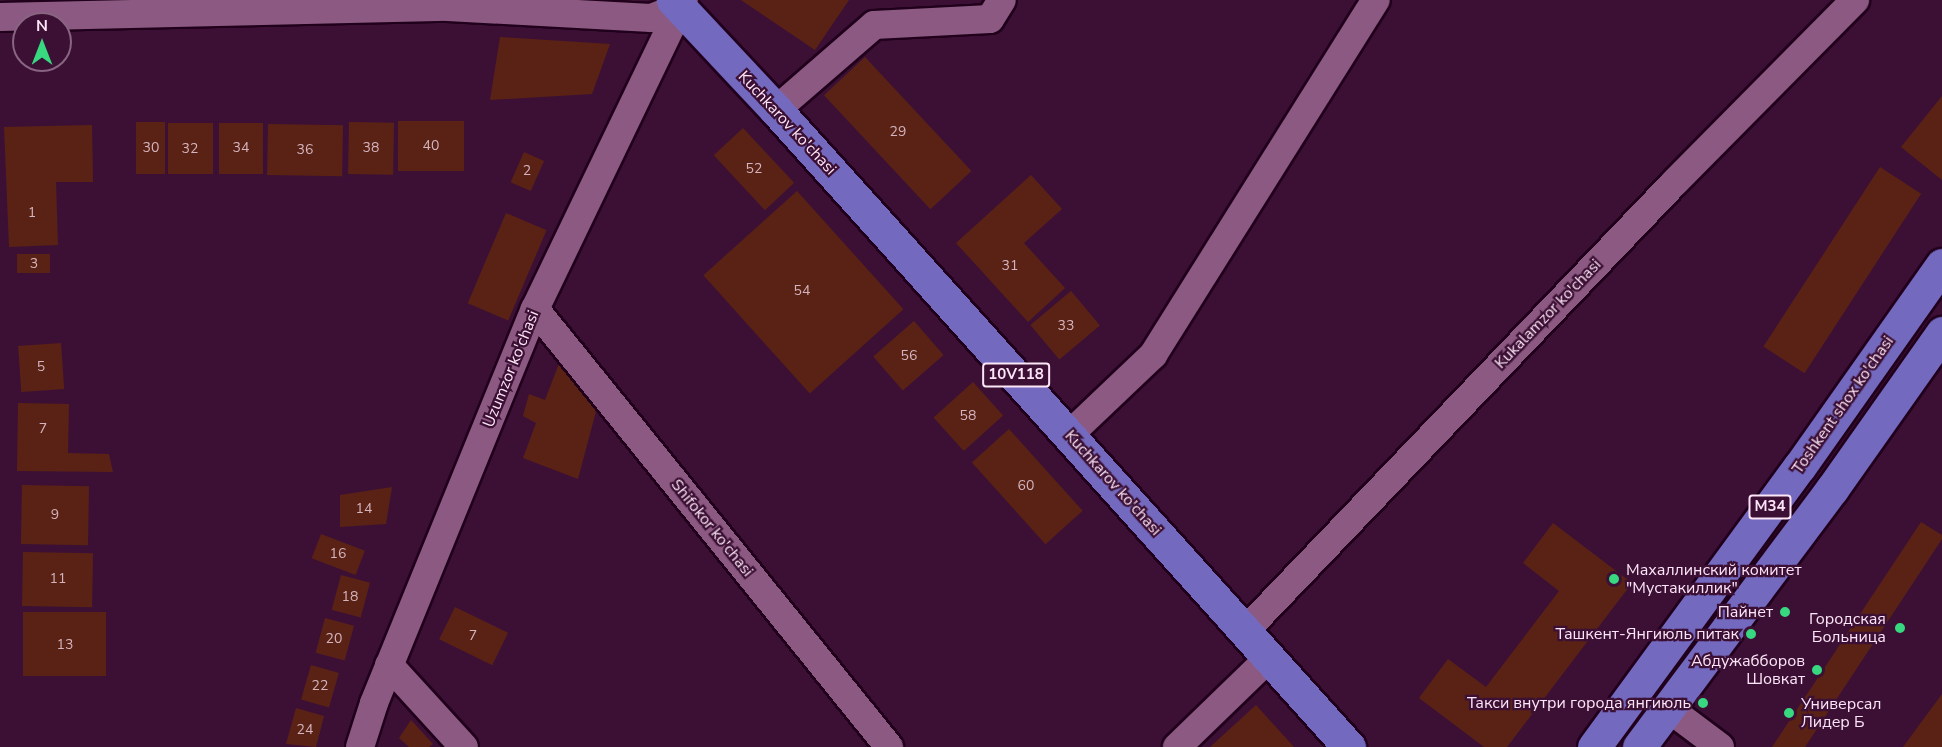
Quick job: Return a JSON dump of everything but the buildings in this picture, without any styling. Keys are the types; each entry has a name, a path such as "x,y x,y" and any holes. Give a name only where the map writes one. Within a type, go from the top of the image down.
{"main road":[{"name":"Kuchkarov ko'chasi","path":"677,2 1070,434 1349,747"},
{"name":"Toshkent shox ko'chasi","path":"1594,747 1800,466 1942,266"},
{"name":"M34","path":"1639,747 1832,489 1942,333"}],"street":[{"path":"776,110 874,25 990,19 1002,0"},
{"path":"1070,434 1153,355 1376,0"},
{"name":"Kukalamzor ko'chasi","path":"1245,631 1675,182 1855,0"},
{"path":"0,17 278,5 448,7 651,18 677,2"},
{"name":"Uzumzor ko'chasi","path":"360,747 389,665 535,309 677,2"},
{"name":"Shifokor ko'chasi","path":"535,309 889,747"},
{"path":"1177,747 1269,658"},
{"path":"389,665 464,747"},
{"path":"1668,708 1720,747"}],"place":[{"name":"Махаллинский комитет \"Мустакиллик\"","path":"1614,579"},
{"name":"Пайнет","path":"1785,612"},
{"name":"Городская Больница","path":"1900,628"},
{"name":"Ташкент-Янгиюль питак","path":"1751,634"},
{"name":"Абдужабборов Шовкат","path":"1817,670"},
{"name":"Такси внутри города янгиюль","path":"1703,703"},
{"name":"Универсал Лидер Б","path":"1789,713"}]}
